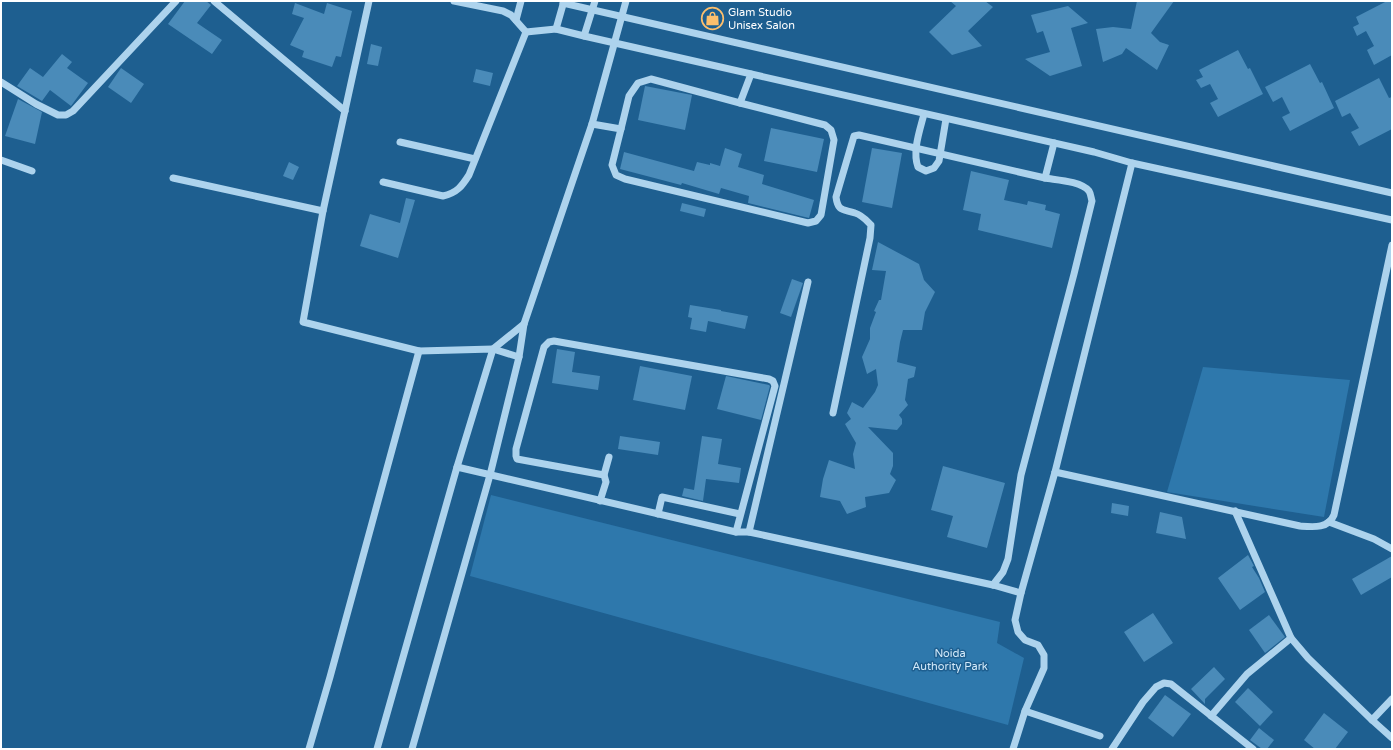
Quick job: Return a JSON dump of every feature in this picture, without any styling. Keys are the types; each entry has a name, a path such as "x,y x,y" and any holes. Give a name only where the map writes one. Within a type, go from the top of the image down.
{"street":[{"path":"1,82 36,104 58,115 66,116 73,111 176,1"},
{"path":"214,1 345,111"},
{"path":"369,1 323,211 303,322 419,351 493,349 519,357"},
{"path":"454,1 503,11 511,15 526,32"},
{"path":"516,20 521,1"},
{"path":"584,36 595,1"},
{"path":"412,749 490,475 519,357 524,324 592,124 626,1"},
{"path":"556,29 564,2 622,17 1392,193"},
{"path":"526,32 556,29 1054,143 1132,163 1392,220"},
{"path":"383,182 443,196 458,190 464,183 475,159 526,32"},
{"path":"740,103 751,74"},
{"path":"650,79 825,124 831,130 834,140 821,215 816,221 808,223 625,179 616,175 612,165 621,129 629,96 638,83 650,79"},
{"path":"924,114 915,159 918,166 926,171 934,168 939,161 946,119"},
{"path":"592,124 621,129"},
{"path":"833,413 870,238 871,224 865,218 856,213 843,211 838,205 836,197 854,136 859,135 1045,178 1073,182 1089,191 1092,201 1017,493 1008,559 1002,572 993,585"},
{"path":"400,142 475,159"},
{"path":"1045,178 1054,143"},
{"path":"1,160 32,171"},
{"path":"1013,749 1025,711 1044,668 1044,655 1038,645 1025,640 1018,632 1015,620 1021,593 1055,472 1132,163"},
{"path":"173,178 323,211"},
{"path":"1055,472 1300,526 1318,527 1329,522 1334,514 1390,265 1392,245"},
{"path":"749,532 808,282"},
{"path":"377,749 457,467 493,349 524,324"},
{"path":"604,475 517,459 516,456 544,347 549,342 554,341 769,379 773,381 775,386 736,532"},
{"path":"308,749 330,677 419,351"},
{"path":"600,501 606,482 604,475 609,457"},
{"path":"457,467 736,532 749,532 993,585 1021,593"},
{"path":"658,514 662,497 740,514"},
{"path":"1234,511 1291,638 1308,658 1392,738"},
{"path":"1329,522 1374,538 1392,549"},
{"path":"1211,716 1247,674 1291,638"},
{"path":"1112,749 1143,702 1156,687 1164,683 1171,684 1253,749"},
{"path":"1372,720 1392,699"},
{"path":"1025,711 1100,736"}],"green space":[{"path":"1203,367 1350,380 1324,517 1167,492"},
{"name":"Noida Authority Park","path":"491,495 1000,622 997,643 1024,658 1008,725 470,576"}],"building":[{"path":"185,1 206,1 211,5 197,23 222,40 212,54 168,24"},
{"path":"950,1 985,1 993,7 968,31 982,46 952,55 929,32 956,6"},
{"path":"1137,1 1174,1 1151,33 1160,42 1169,45 1157,70 1126,48 1122,54 1103,62 1096,29 1113,27 1131,29"},
{"path":"1387,1 1392,1 1392,55 1374,65 1367,50 1374,46 1366,31 1357,36 1353,27 1359,24 1356,17"},
{"path":"295,3 324,14 327,3 352,11 341,57 336,56 332,67 302,57 304,51 290,45 304,18 292,14"},
{"path":"1068,6 1088,23 1071,28 1082,66 1050,76 1025,59 1050,52 1043,31 1037,33 1031,15"},
{"path":"371,44 382,47 378,66 367,64"},
{"path":"1238,50 1248,69 1250,68 1263,94 1218,117 1210,103 1218,99 1210,84 1201,88 1196,80 1203,77 1199,70"},
{"path":"62,54 72,62 67,68 88,83 71,106 50,90 42,101 17,86 30,68 43,77"},
{"path":"1310,64 1320,83 1322,82 1334,108 1290,131 1282,117 1290,113 1282,97 1273,102 1265,87"},
{"path":"121,68 144,84 131,103 108,87"},
{"path":"476,69 493,73 490,86 473,82"},
{"path":"1379,78 1389,98 1392,97 1392,129 1359,146 1351,132 1359,128 1350,113 1342,117 1335,101"},
{"path":"645,86 692,95 685,130 638,120"},
{"path":"18,99 42,112 35,144 5,136"},
{"path":"771,128 824,139 817,172 764,161"},
{"path":"725,148 742,154 738,167 764,175 762,184 814,200 809,218 748,203 749,196 721,188 719,194 682,183 681,185 620,169 624,152 694,171 697,162 710,165 710,163 720,166"},
{"path":"872,148 902,153 892,208 862,202"},
{"path":"289,162 299,167 293,180 283,176"},
{"path":"971,171 1009,180 1004,200 1027,205 1028,201 1046,205 1045,210 1060,214 1052,248 978,230 981,214 963,210"},
{"path":"406,198 415,200 398,258 360,246 370,214 400,223"},
{"path":"682,203 706,209 704,217 680,211"},
{"path":"878,242 919,264 924,280 935,292 925,312 922,330 903,330 900,342 897,362 916,367 914,377 908,379 905,400 908,405 899,415 902,419 902,424 897,430 868,427 893,453 893,466 890,474 896,480 889,493 865,497 866,507 847,514 840,501 820,497 823,479 829,460 855,469 853,454 856,443 845,424 851,419 847,413 852,402 863,408 875,392 878,385 876,369 867,374 862,357 870,339 870,328 876,312 874,311 879,300 881,300 886,271 872,270"},
{"path":"792,279 803,283 791,317 780,313"},
{"path":"690,305 748,316 745,329 708,321 706,332 690,329 692,318 688,317"},
{"path":"557,349 575,352 572,372 600,376 598,390 552,383"},
{"path":"640,366 692,376 685,410 633,400"},
{"path":"726,376 770,386 761,420 717,409"},
{"path":"620,436 660,442 658,455 618,449"},
{"path":"702,436 722,439 718,464 741,468 739,483 706,479 703,501 682,496 684,488 694,490"},
{"path":"943,466 1005,483 987,548 947,537 953,516 931,510"},
{"path":"1112,503 1129,506 1128,516 1111,513"},
{"path":"1160,512 1182,517 1186,539 1156,533"},
{"path":"1248,555 1254,566 1252,567 1265,592 1240,610 1218,578"},
{"path":"1392,556 1392,577 1361,595 1352,579"},
{"path":"1153,613 1173,643 1144,662 1124,632"},
{"path":"1269,615 1285,637 1265,653 1249,630"},
{"path":"1214,667 1225,679 1205,699 1205,704 1191,689"},
{"path":"1248,688 1273,712 1260,726 1235,702"},
{"path":"1165,695 1191,714 1173,737 1148,718"},
{"path":"1324,713 1348,732 1335,749 1315,749 1304,740"},
{"path":"1259,728 1274,740 1267,749 1262,749 1250,740"}],"place":[{"name":"Glam Studio Unisex Salon","path":"712,18"}]}
